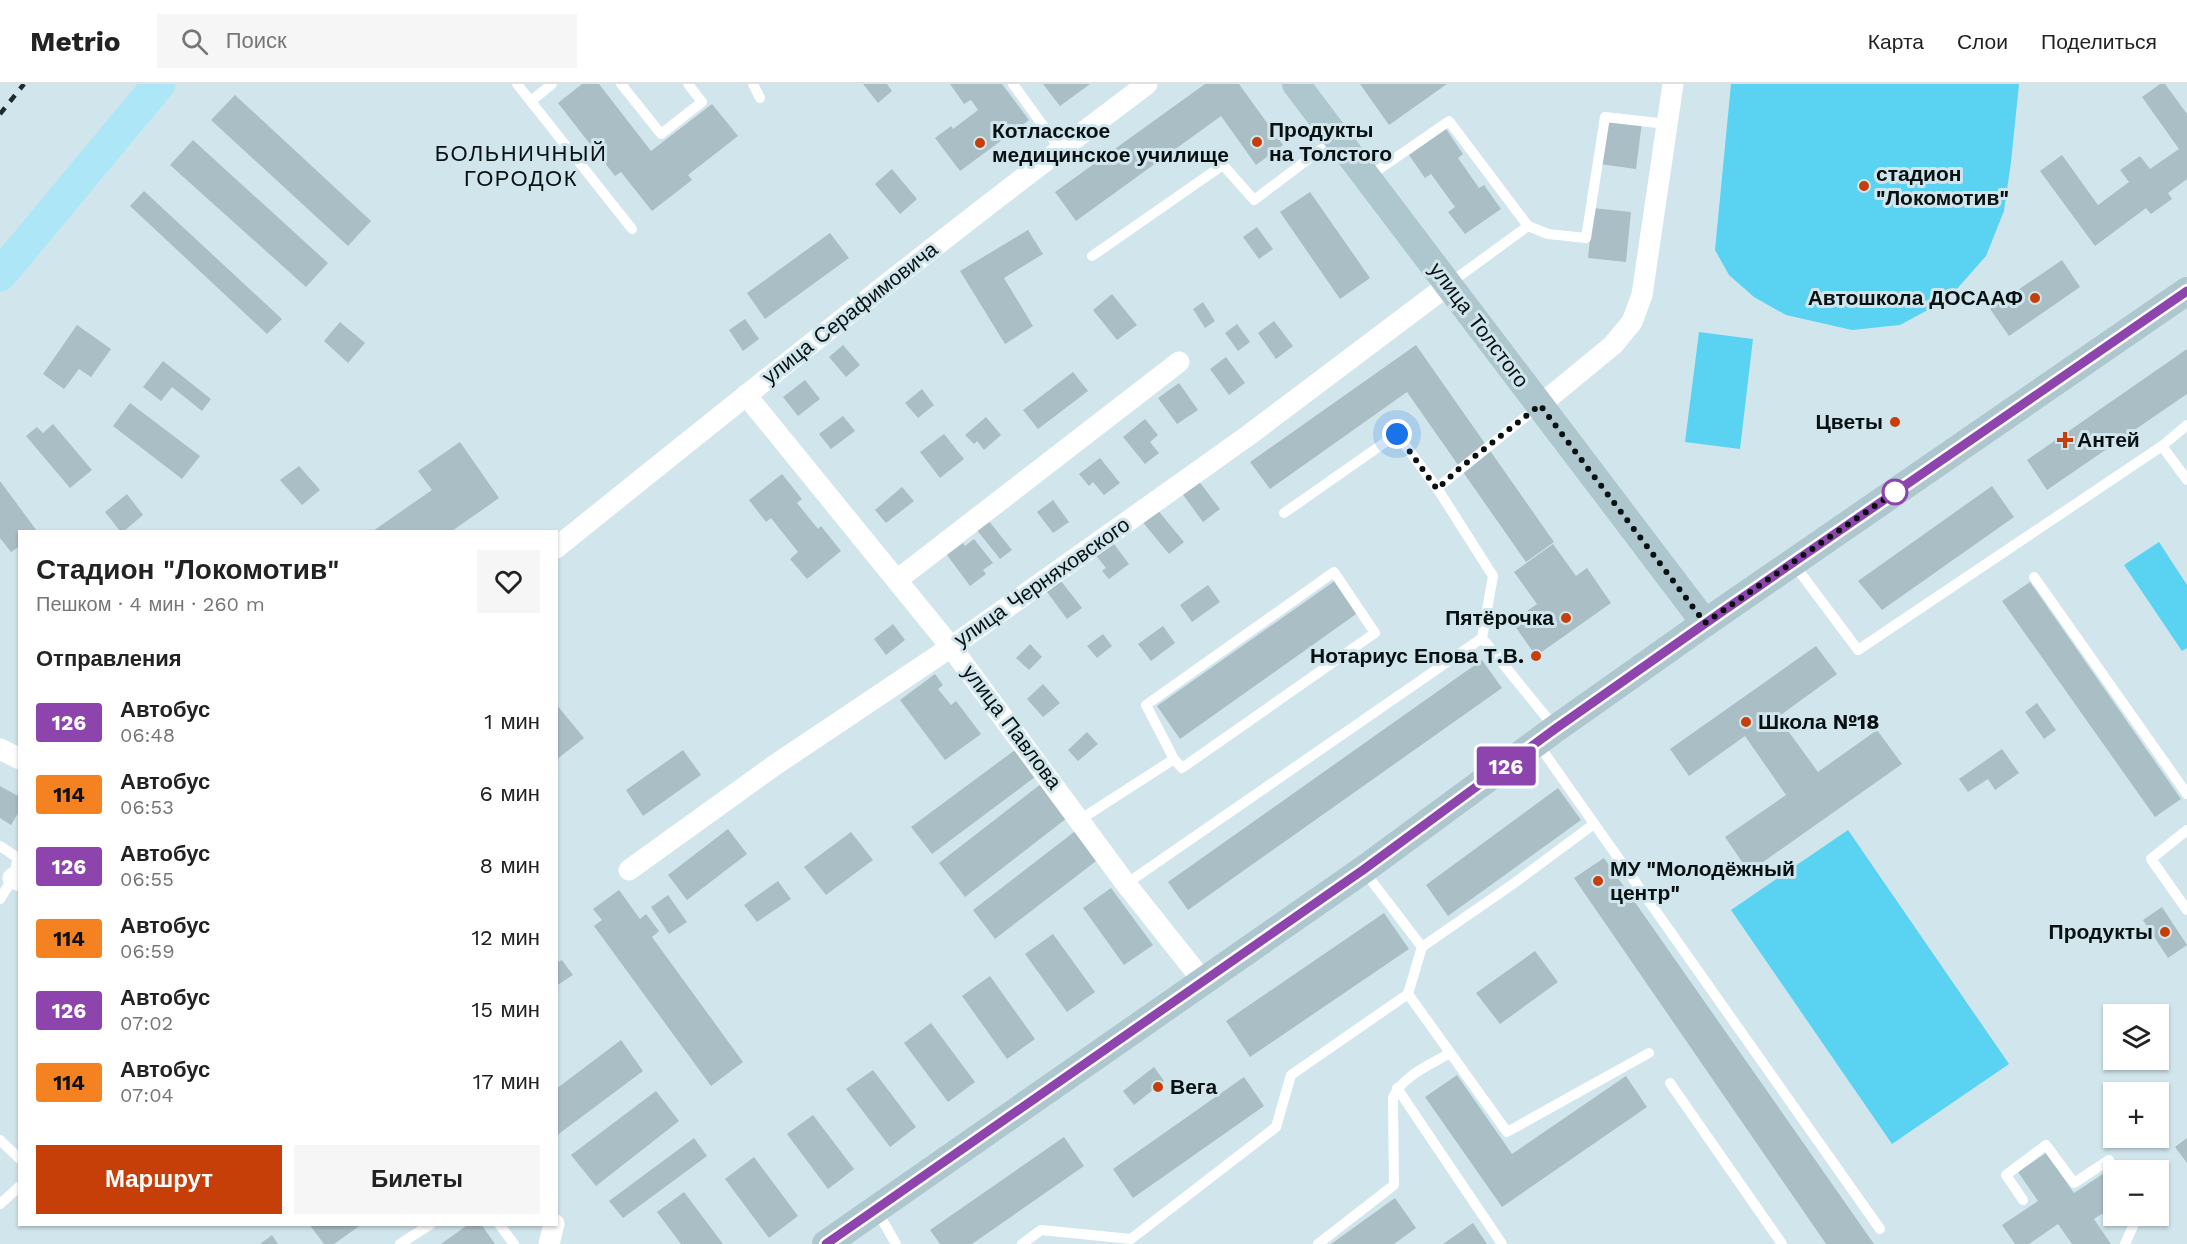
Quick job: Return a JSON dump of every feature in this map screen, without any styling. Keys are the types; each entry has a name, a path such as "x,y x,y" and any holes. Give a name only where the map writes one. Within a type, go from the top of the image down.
{"main road":[{"path":"0,275 159,84"}],"street":[{"name":"улица Серафимовича","path":"558,546 746,395 1060,149 1147,84"},
{"name":"улица Толстого","path":"1296,84 1705,623"},
{"path":"1540,405 1612,345 1632,322 1642,295 1673,84"},
{"name":"улица Черняховского","path":"629,870 775,765 951,647 1249,435 1448,285"},
{"path":"826,1244 1363,870 1705,623 2187,291"},
{"path":"897,580 1179,362"},
{"name":"улица Павлова","path":"746,395 951,647 1081,819 1126,884 1203,981"},
{"path":"0,749 18,758"},
{"path":"549,1244 554,1226"}],"lane":[{"path":"517,84 632,229"},
{"path":"531,101 552,84"},
{"path":"621,84 660,134 702,102 688,84"},
{"path":"753,84 760,98"},
{"path":"1013,84 1060,149"},
{"path":"1368,177 1449,121 1527,226 1548,234 1586,238 1605,117 1667,124"},
{"path":"1092,256 1223,165 1254,200 1336,138"},
{"path":"1448,285 1527,226"},
{"path":"1437,489 1540,405"},
{"path":"1793,562 1858,650 2162,446 2187,425"},
{"path":"1284,513 1397,434 1437,489 1493,576 1482,638 1546,736 1594,824 1880,1229"},
{"path":"2162,446 2187,480"},
{"path":"1334,572 1375,633 1182,768 1174,759 1146,705 1334,572"},
{"path":"2034,578 2187,794"},
{"path":"1126,884 1482,638"},
{"path":"1081,819 1174,759"},
{"path":"1022,1244 1041,1230 1131,1239 1276,1127 1291,1075 1408,994 1422,947 1594,824"},
{"path":"2187,830 2151,860 2187,910"},
{"path":"0,846 18,858 16,880 0,900"},
{"path":"1363,870 1422,947"},
{"path":"1408,994 1507,1132 1649,1053"},
{"path":"1318,1244 1394,1185 1393,1098 1397,1088 1412,1075 1450,1053"},
{"path":"1670,1083 1782,1244"},
{"path":"1397,1088 1502,1244"},
{"path":"0,1140 18,1157"},
{"path":"2024,1200 2006,1174 2046,1145 2074,1183 2103,1164"},
{"path":"0,1204 18,1187"},
{"path":"876,1209 896,1244"},
{"path":"400,1244 428,1226"},
{"path":"500,1226 514,1244"},
{"path":"2125,1244 2133,1226"}],"shaded area":[{"name":"стадион \"Локомотив\"","path":"1731,84 2019,84 2004,211 1986,256 1948,299 1900,325 1852,330 1786,315 1754,297 1729,275 1715,250"},
{"path":"1699,332 1753,339 1740,449 1685,442"},
{"path":"2159,542 2187,585 2187,648 2182,651 2124,565"},
{"path":"1848,830 2009,1064 1892,1144 1731,910"}],"building":[{"path":"582,84 599,84 651,151 712,104 738,136 688,175 692,180 652,211 621,172 615,176 558,103"},
{"path":"863,84 887,84 892,91 878,103"},
{"path":"950,84 1002,84 1029,120 960,171 935,138 951,126 953,129 978,110 971,100 964,104"},
{"path":"1043,84 1090,84 1060,106"},
{"path":"1205,84 1239,84 1283,145 1256,165 1221,116 1076,221 1055,192"},
{"path":"1360,84 1447,84 1389,125"},
{"path":"2160,84 2165,84 2187,114 2187,179 2168,193 2172,199 2151,214 2146,208 2095,246 2040,171 2062,155 2098,205 2129,182 2120,170 2140,156 2150,169 2179,149 2142,97"},
{"path":"235,95 371,221 348,246 211,120"},
{"path":"1606,117 1642,122 1636,169 1599,164"},
{"path":"1446,129 1463,154 1458,158 1479,188 1484,185 1501,209 1465,234 1448,212 1455,207 1431,174 1425,178 1409,155"},
{"path":"193,140 328,263 306,287 170,165"},
{"path":"892,169 917,199 900,214 875,184"},
{"path":"144,191 282,319 267,334 130,206"},
{"path":"1310,192 1370,278 1340,299 1280,212"},
{"path":"1593,208 1631,212 1626,262 1588,258"},
{"path":"1257,227 1273,249 1259,259 1243,237"},
{"path":"1028,230 1043,254 1004,278 1033,326 1005,344 960,271"},
{"path":"830,233 849,258 765,319 747,293"},
{"name":"Автошкола ДОСААФ","path":"2062,260 2080,287 2009,336 1990,309"},
{"path":"1112,294 1137,325 1117,340 1093,310"},
{"path":"1203,302 1215,321 1205,328 1193,309"},
{"path":"745,319 759,339 743,351 729,330"},
{"path":"1274,321 1293,346 1276,359 1258,333"},
{"path":"340,322 365,343 348,363 324,341"},
{"path":"1237,324 1250,342 1238,351 1225,333"},
{"path":"77,325 111,349 91,377 79,369 64,389 43,374"},
{"path":"843,345 860,365 846,377 829,357"},
{"path":"1416,345 1554,542 1526,562 1407,392 1270,489 1250,462"},
{"path":"2187,349 2187,394 2047,490 2027,460"},
{"path":"1226,357 1245,383 1229,395 1210,369"},
{"path":"163,361 211,399 202,411 172,387 161,401 143,387"},
{"path":"1073,372 1088,391 1038,429 1023,410"},
{"path":"805,380 820,399 798,416 783,397"},
{"path":"1179,383 1198,410 1177,424 1158,398"},
{"path":"922,389 934,405 918,418 905,403"},
{"path":"130,403 200,456 182,479 113,426"},
{"path":"843,416 855,431 831,449 819,434"},
{"path":"986,417 1001,435 984,450 977,441 974,444 965,435"},
{"path":"1145,419 1158,435 1150,442 1159,453 1145,464 1123,437"},
{"path":"53,424 92,470 70,488 26,436 37,427 43,433"},
{"path":"944,434 964,459 940,478 920,452"},
{"path":"460,442 499,498 453,530 374,530 432,490 418,471"},
{"path":"1100,458 1120,483 1104,495 1093,482 1089,486 1079,474"},
{"path":"299,466 320,490 302,505 280,480"},
{"path":"782,474 802,499 797,503 818,529 821,526 841,551 807,579 790,559 798,552 771,518 766,522 749,500"},
{"path":"1198,480 1220,509 1203,522 1181,492"},
{"path":"0,481 36,530 18,530 18,547 11,552 0,538"},
{"path":"1992,486 2014,517 1882,610 1858,581"},
{"path":"902,487 914,501 886,523 875,510"},
{"path":"127,494 143,515 125,530 119,530 105,512"},
{"path":"1053,500 1069,522 1053,533 1037,512"},
{"path":"1156,508 1184,542 1169,554 1141,520"},
{"path":"988,520 1012,550 1000,559 976,529"},
{"path":"974,539 993,563 983,570 986,574 970,586 947,555 963,543 965,546"},
{"path":"1111,540 1129,564 1109,579 1102,571 1106,568 1094,553"},
{"path":"1553,544 1576,576 1587,568 1611,603 1536,656 1512,622 1537,604 1514,572"},
{"path":"1336,580 1359,612 1180,739 1157,706"},
{"path":"1061,581 1082,608 1067,619 1047,592"},
{"path":"2030,582 2181,799 2155,817 2002,601"},
{"path":"1208,585 1220,602 1192,622 1180,605"},
{"path":"893,624 905,640 886,655 874,639"},
{"path":"1163,626 1175,643 1151,661 1138,644"},
{"path":"1103,634 1112,646 1097,658 1087,646"},
{"path":"1030,644 1042,657 1029,670 1016,658"},
{"path":"1816,646 1837,674 1778,717 1818,772 1877,730 1902,764 1749,872 1725,837 1786,795 1745,736 1689,776 1670,749"},
{"path":"1482,660 1502,688 1188,910 1168,882"},
{"path":"935,674 943,685 938,689 951,705 956,701 981,734 945,760 900,700"},
{"path":"1043,684 1060,703 1043,717 1027,699"},
{"path":"2037,703 2056,730 2044,739 2025,712"},
{"path":"558,706 584,738 558,758"},
{"path":"1087,732 1098,744 1078,761 1068,750"},
{"path":"2002,749 2019,773 1995,790 1988,779 1968,792 1959,779"},
{"path":"683,750 701,775 643,816 626,790"},
{"path":"1015,750 1035,777 932,854 911,827"},
{"path":"1041,784 1067,818 965,897 939,863"},
{"path":"0,786 18,796 18,813 11,825 0,818"},
{"path":"1558,788 1581,820 1448,916 1426,885"},
{"path":"728,829 747,854 687,900 668,875"},
{"path":"1078,829 1100,858 995,939 973,910"},
{"path":"851,832 873,860 826,895 804,867"},
{"path":"1604,858 1874,1244 1826,1244 1574,878"},
{"path":"778,881 791,899 757,922 744,905"},
{"path":"1111,888 1153,945 1124,965 1083,908"},
{"path":"619,890 640,919 646,914 659,931 652,937 743,1062 711,1086 594,926 602,920 593,909"},
{"path":"668,895 687,922 669,934 651,907"},
{"path":"2162,907 2187,945 2168,958 2143,920"},
{"path":"1384,913 1409,949 1250,1057 1226,1021"},
{"path":"1053,934 1095,992 1067,1012 1025,954"},
{"path":"1535,951 1558,982 1500,1024 1476,993"},
{"path":"562,960 573,975 558,985 558,962"},
{"path":"990,976 1035,1039 1007,1059 962,996"},
{"path":"931,1023 975,1082 948,1102 904,1043"},
{"path":"621,1040 643,1071 558,1135 558,1087"},
{"path":"1154,1067 1164,1081 1134,1105 1123,1091"},
{"path":"873,1070 916,1127 890,1147 846,1089"},
{"path":"1457,1075 1512,1154 1626,1076 1647,1107 1502,1207 1425,1097"},
{"path":"1244,1077 1264,1106 1133,1198 1113,1169"},
{"path":"656,1091 679,1121 596,1186 571,1155"},
{"path":"813,1115 854,1169 828,1189 787,1134"},
{"path":"1064,1137 1084,1166 972,1244 940,1244 930,1230"},
{"path":"694,1138 707,1156 623,1218 609,1201"},
{"path":"2187,1138 2187,1163 2175,1147"},
{"path":"2046,1153 2074,1193 2103,1174 2103,1213 2094,1219 2111,1244 2072,1244 2058,1224 2029,1244 2015,1244 2002,1225 2038,1201 2018,1172"},
{"path":"754,1157 798,1216 769,1238 725,1179"},
{"path":"684,1192 723,1244 681,1244 657,1212"},
{"path":"1395,1198 1416,1228 1394,1244 1331,1244"},
{"path":"1473,1223 1487,1244 1443,1244"},
{"path":"310,1226 359,1226 334,1244 324,1244"},
{"path":"466,1226 482,1226 495,1244 441,1244"},
{"path":"272,1235 278,1244 260,1244"}],"railway":[{"path":"0,114 24,84"}],"bus line":[{"name":"126","path":"826,1244 1363,870 1555,729 1723,611 2187,291"}],"place":[{"name":"Продукты на Толстого","path":"1257,142"},
{"name":"Котласское медицинское училище","path":"980,143"},
{"name":"стадион \"Локомотив\"","path":"1864,186"},
{"name":"Автошкола ДОСААФ","path":"2035,298"},
{"name":"Цветы","path":"1895,422"},
{"name":"Антей","path":"2065,440"},
{"name":"Пятёрочка","path":"1566,618"},
{"name":"Нотариус Епова Т.В.","path":"1536,656"},
{"name":"Школа №18","path":"1746,722"},
{"name":"МУ \"Молодёжный центр\"","path":"1598,881"},
{"name":"Продукты","path":"2165,932"},
{"name":"Вега","path":"1158,1087"}],"district":[{"name":"БОЛЬНИЧНЫЙ ГОРОДОК","path":"521,166"}],"route":[{"path":"1397,434 1437,489 1540,405 1705,623 1895,492"}]}
